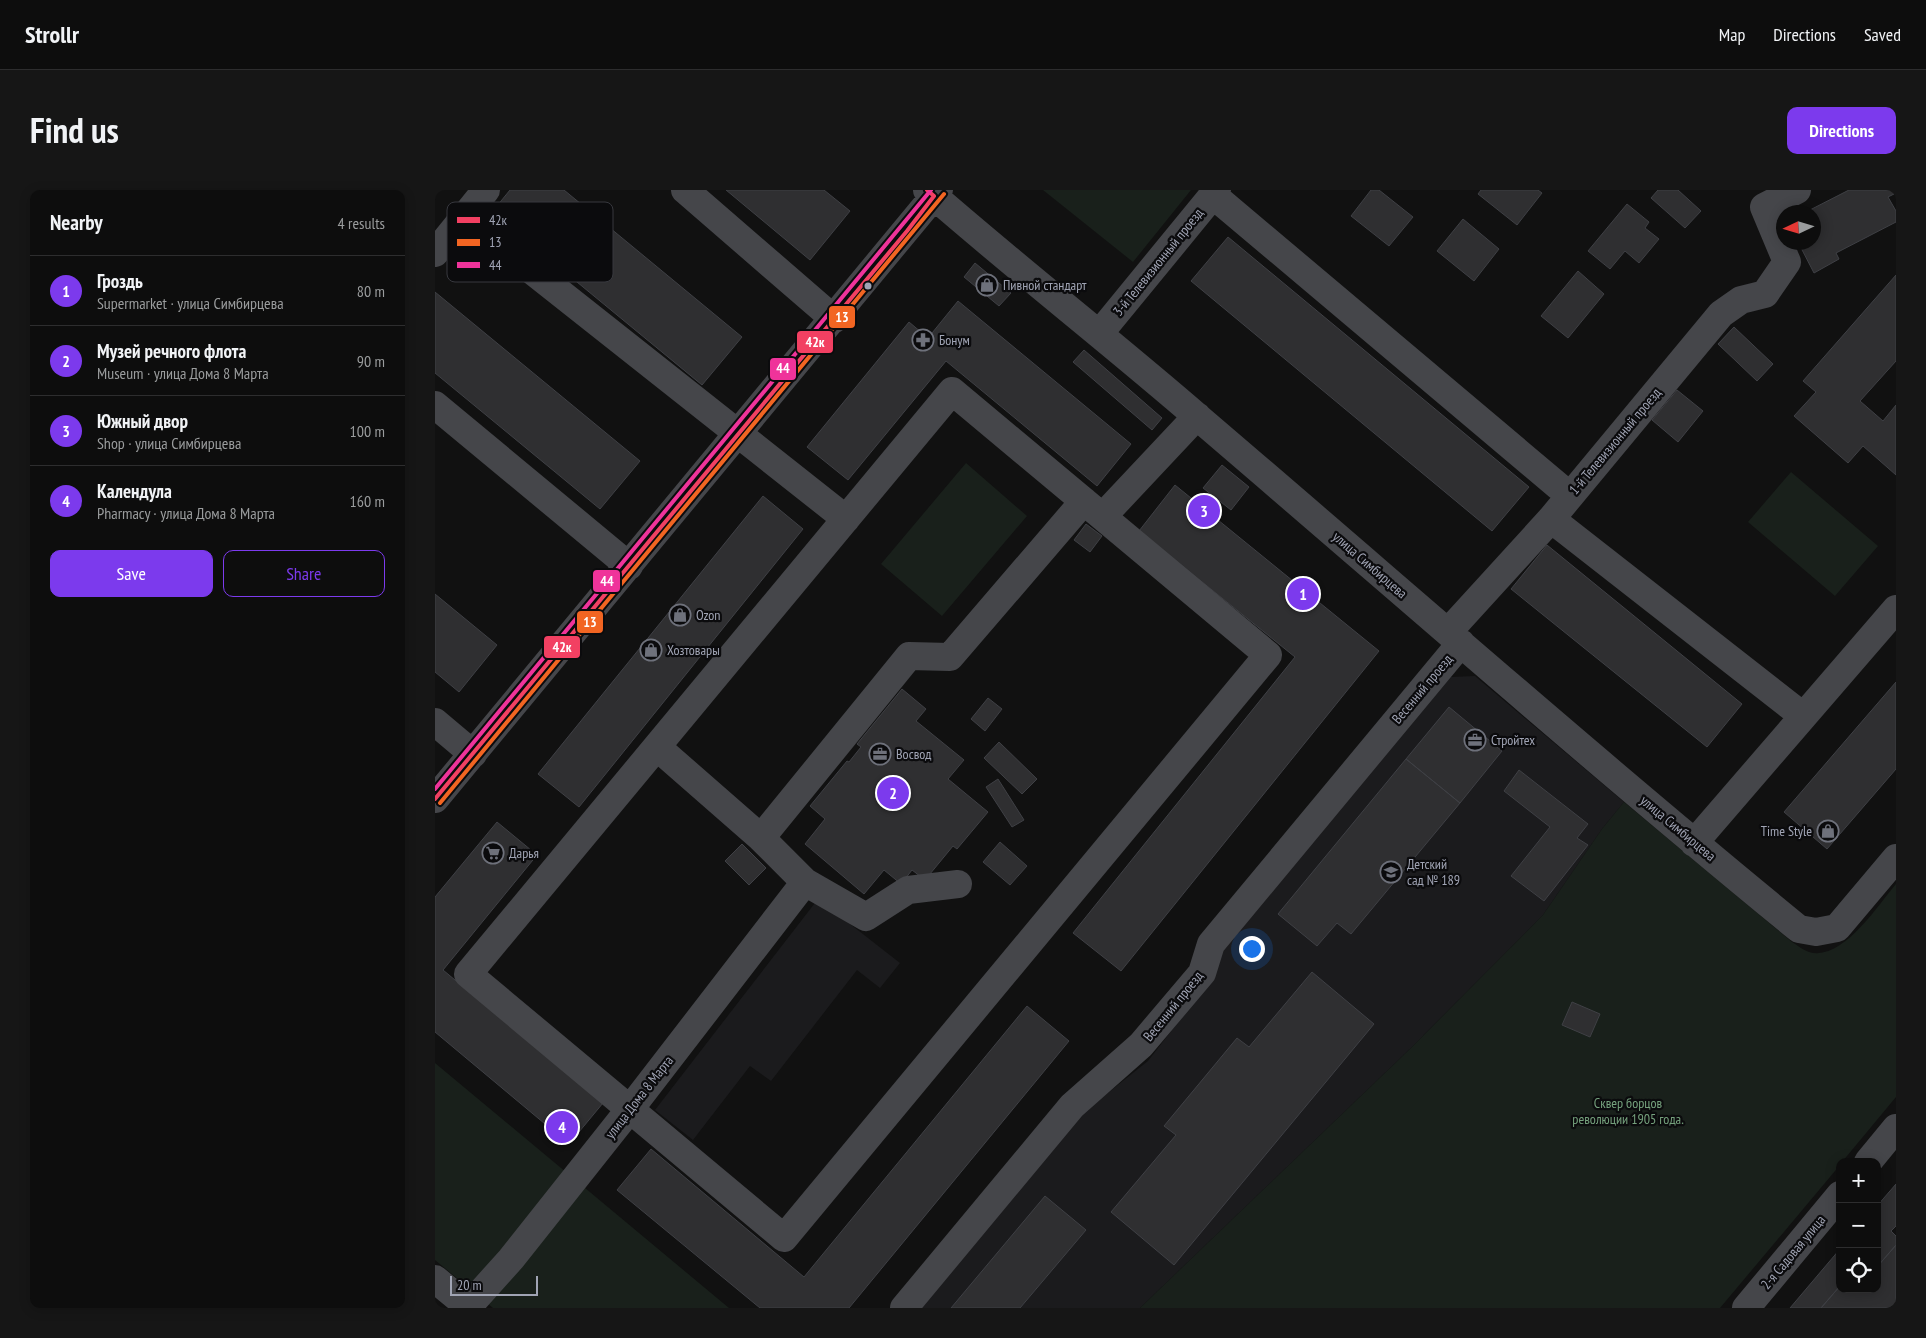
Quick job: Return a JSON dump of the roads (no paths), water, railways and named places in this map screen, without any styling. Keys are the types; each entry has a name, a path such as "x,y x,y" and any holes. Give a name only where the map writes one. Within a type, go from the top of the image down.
{"street":[{"path":"475,202 486,190"},
{"path":"685,190 834,319"},
{"name":"1-й Телевизионный проезд","path":"1454,637 1721,314 1741,300 1765,294 1787,262 1764,207 1797,190"},
{"path":"435,799 834,319 934,192"},
{"name":"улица Симбирцева","path":"934,192 1694,843 1799,929 1816,932 1837,928 1896,858"},
{"path":"1215,192 1570,496"},
{"name":"3-й Телевизионный проезд","path":"1099,334 1215,192"},
{"path":"435,253 447,237"},
{"path":"547,282 846,518"},
{"path":"952,391 1268,655 784,1238 468,974 846,518 952,391"},
{"path":"435,405 629,566"},
{"path":"761,838 909,656 949,657 1093,508 1197,416"},
{"path":"1551,519 1803,716"},
{"path":"1694,843 1896,608"},
{"name":"Весенний проезд","path":"904,1308 1072,1106 1141,1046 1202,973 1211,944 1454,637"},
{"path":"435,722 473,754"},
{"path":"657,747 761,838 805,882 866,917 909,890 958,884"},
{"name":"улица Дома 8 Марта","path":"469,1307 511,1258 630,1109 805,882"},
{"path":"1871,1158 1896,1128"},
{"name":"2-я Садовая улица","path":"1745,1308 1836,1200"},
{"path":"435,1279 469,1307"}],"place":[{"name":"Пивной стандарт","path":"987,285"},
{"name":"Бонум","path":"923,340"},
{"name":"Южный двор","path":"1204,511"},
{"name":"Гроздь","path":"1303,594"},
{"name":"Ozon","path":"680,615"},
{"name":"Хозтовары","path":"651,650"},
{"name":"Стройтех","path":"1475,740"},
{"name":"Восвод","path":"880,754"},
{"name":"Музей речного флота","path":"893,793"},
{"name":"Time Style","path":"1828,831"},
{"name":"Дарья","path":"493,853"},
{"name":"Детский сад № 189","path":"1391,872"},
{"name":"Календула","path":"562,1127"}],"park label":[{"name":"Сквер борцов революции 1905 года.","path":"1628,1112"}]}
